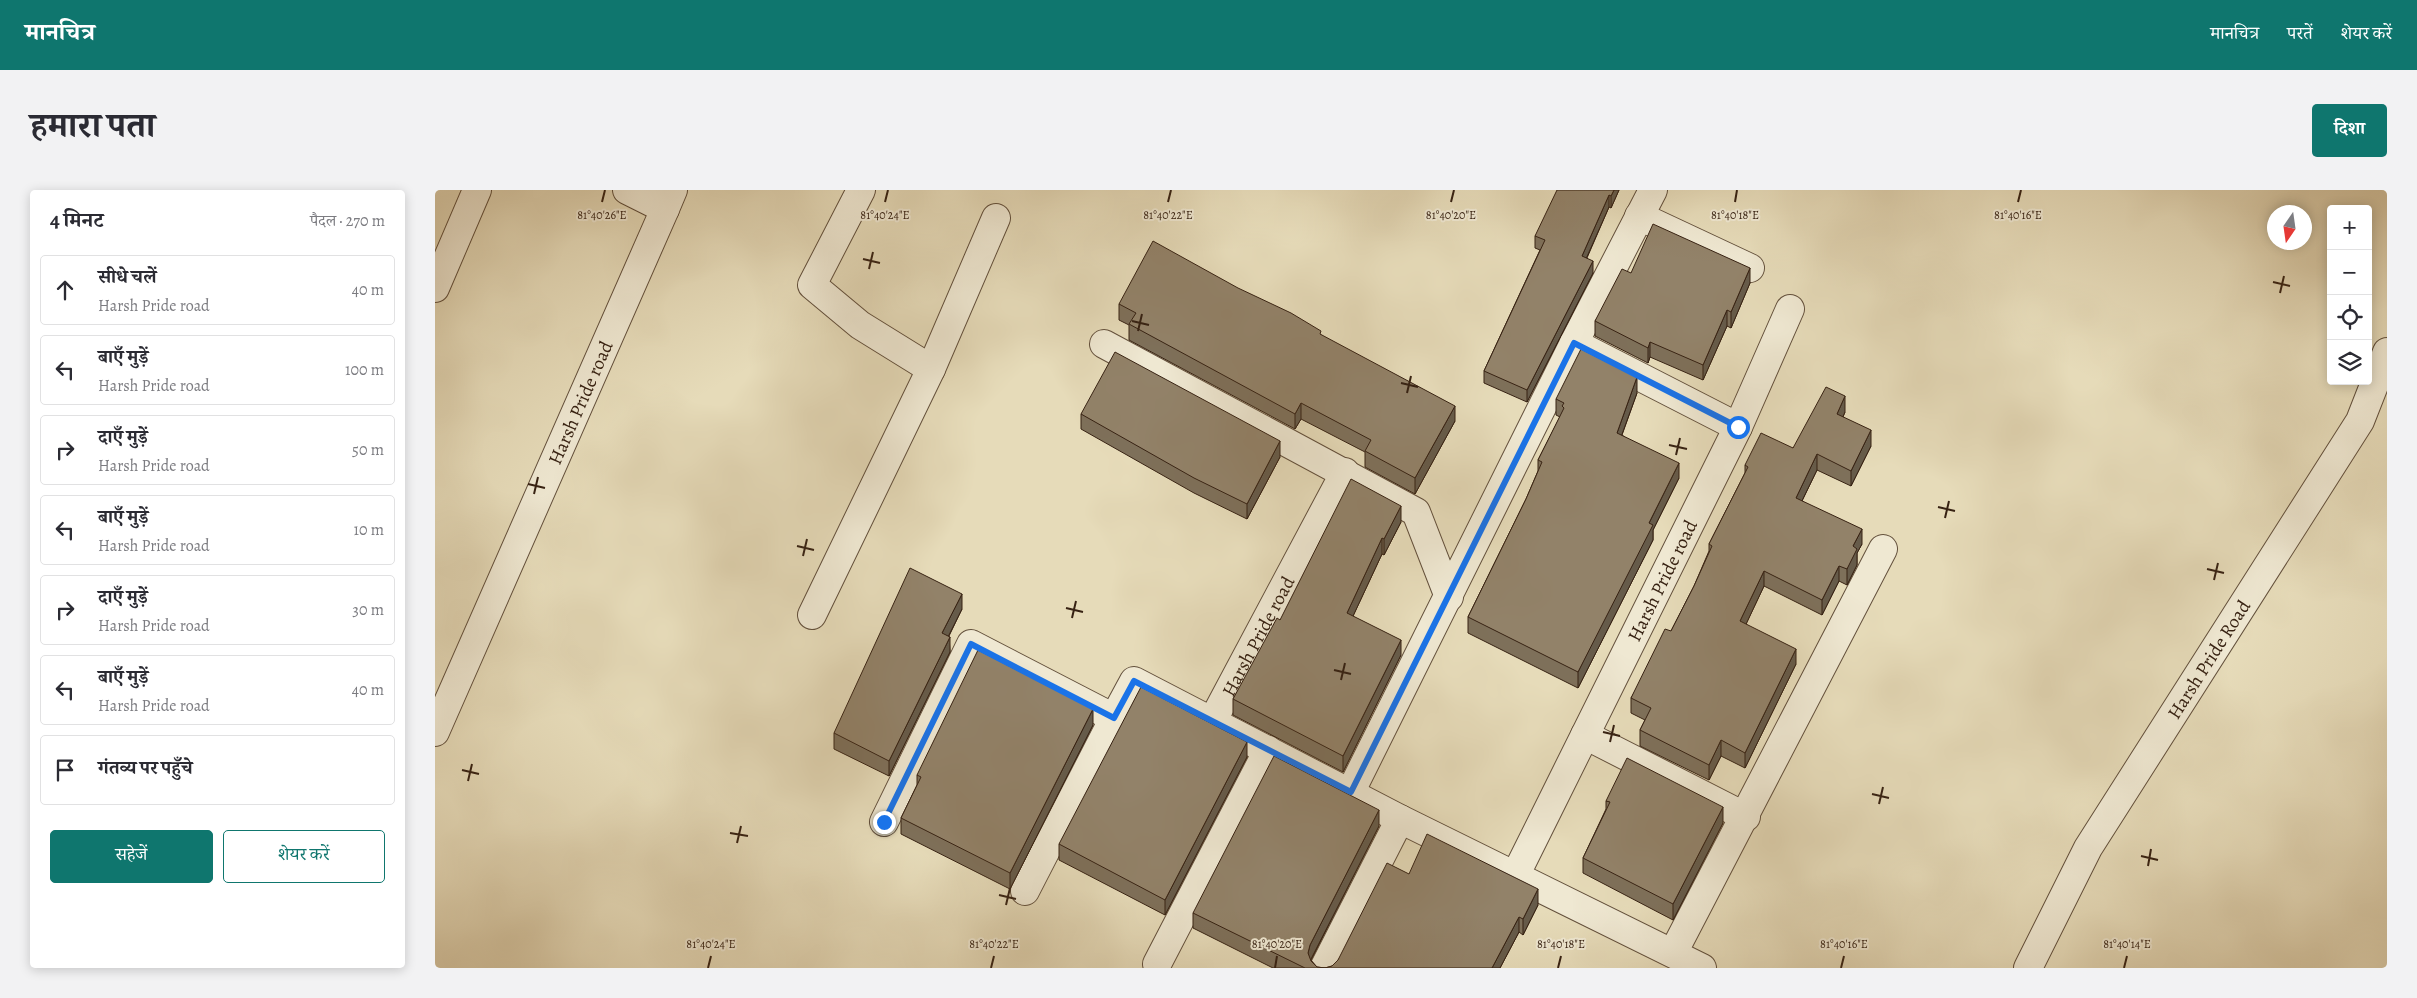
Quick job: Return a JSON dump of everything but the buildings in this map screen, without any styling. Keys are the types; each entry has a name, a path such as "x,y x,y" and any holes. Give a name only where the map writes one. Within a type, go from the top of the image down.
{"street":[{"path":"435,288 477,190"},
{"name":"Harsh Pride road","path":"435,732 669,199 627,190"},
{"path":"861,190 812,285 860,325 931,369"},
{"path":"1351,792 1574,343 1653,190"},
{"path":"1639,216 1750,268"},
{"path":"812,615 931,369 996,218"},
{"name":"Harsh Pride road","path":"1515,876 1738,427 1790,309"},
{"path":"1574,343 1738,427"},
{"path":"1104,344 1345,472 1416,512 1449,597"},
{"name":"Harsh Pride Road","path":"2028,968 2088,848 2360,421 2387,352"},
{"name":"Harsh Pride road","path":"1213,720 1345,472"},
{"path":"1673,953 1746,817 1883,549"},
{"path":"884,822 971,644 1114,718"},
{"path":"1025,891 1134,681 1213,720 1400,818 1702,968"},
{"path":"1585,734 1746,817"},
{"path":"1157,964 1269,750"},
{"path":"1324,968 1400,818"}],"route":[{"path":"884,822 971,644 1114,718 1134,681 1351,792 1574,343 1738,427"}]}
